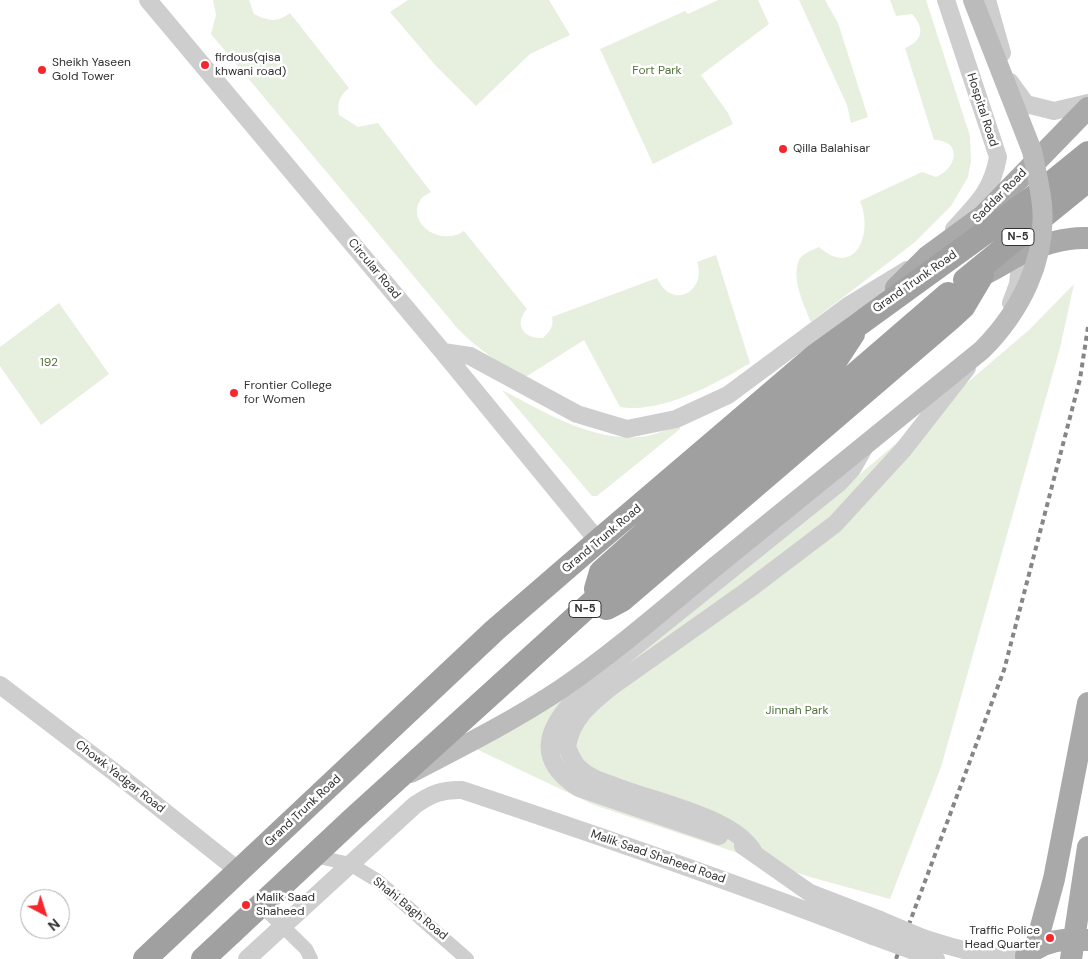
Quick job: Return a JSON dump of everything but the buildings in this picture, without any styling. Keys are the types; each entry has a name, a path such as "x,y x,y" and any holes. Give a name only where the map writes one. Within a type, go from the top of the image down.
{"highway":[{"name":"Grand Trunk Road","path":"145,959 495,630 598,541 815,356 862,319 1030,200 1088,153"},
{"name":"N-5","path":"203,959 393,782 620,577 1088,180"},
{"path":"862,319 834,362 601,572 596,589 602,606 607,608 622,600 950,319 963,307 965,283"}],"main road":[{"path":"393,782 508,721 560,690 609,654 982,350 1000,332 1026,289 1036,263 1041,235 1042,206 1032,151 973,0"},
{"name":"Saddar Road","path":"862,319 927,258 983,216 1088,108"},
{"path":"965,283 1021,254 1067,239 1088,238"},
{"path":"1029,954 1054,879 1087,713"},
{"path":"1072,790 1083,806 1088,809"},
{"path":"1071,959 1088,847"},
{"path":"1029,954 1063,938 1088,940"}],"street":[{"name":"Circular Road","path":"148,0 443,352 598,541"},
{"name":"Hospital Road","path":"443,352 470,356 577,414 627,430 676,419 728,395 848,306 927,258 986,195 994,177 998,157 946,0"},
{"path":"987,0 1010,84 1026,104 1054,111 1088,103"},
{"path":"753,851 739,834 699,815 628,792 589,776 577,767 567,748 572,726 595,700 611,687 808,545 855,504 914,436 964,371 1001,318 1018,284 1021,254"},
{"path":"753,851 709,832 580,788 565,779 557,770 552,758 552,732 556,720 565,709 600,675 839,482 852,468 865,446"},
{"name":"Chowk Yadgar Road","path":"0,685 239,871"},
{"name":"Malik Saad Shaheed Road","path":"350,864 414,805 441,791 462,790 762,893 876,928 918,944 988,956 1029,954"},
{"name":"Malik Saad Shaheed Road","path":"753,851 793,884 876,928"},
{"name":"Shahi Bagh Road","path":"319,857 350,864 378,881 467,959"},
{"path":"247,959 350,864"},
{"path":"264,908 306,949 311,959"},
{"name":"Malik Saad Shaheed Road","path":"918,944 936,959"}],"green space":[{"path":"213,0 249,0 254,14 272,20 277,20 290,13 349,88 339,100 339,115 358,127 378,123 431,192 422,198 417,207 417,216 421,223 427,230 444,236 464,231 527,309 521,320 521,325 526,333 536,338 543,338 551,329 552,317 657,278 671,294 687,293 697,281 699,272 697,262 716,255 750,363 688,396 653,406 636,408 620,407 584,340 524,378 498,362 458,329 211,34 216,15"},
{"path":"408,0 549,0 570,35 530,54 476,106 436,66 390,12"},
{"name":"Fort Park","path":"718,0 758,0 769,24 701,75 728,113 733,124 653,164 600,49 685,11 688,14"},
{"path":"799,0 825,0 838,23 868,117 851,123 847,105"},
{"path":"890,0 926,0 970,136 971,161 968,177 951,206 915,242 811,322 797,283 797,267 800,258 819,247 832,256 843,258 851,255 858,248 863,238 865,227 860,201 922,172 936,177 949,167 954,155 953,149 949,145 943,141 934,140 905,48 916,42 919,38 919,24 912,14 896,16"},
{"name":"Jinnah Park","path":"1074,284 1060,348 941,767 890,899 810,877 594,805 472,747 805,521 1029,330"},
{"name":"192","path":"59,303 109,374 41,425 0,366 0,347"},
{"path":"502,390 567,423 603,434 639,437 679,425 680,429 597,496 592,496"}],"railway":[{"path":"896,959 1004,670 1080,379 1088,327"}],"place":[{"name":"firdous(qisa khwani road)","path":"205,65"},
{"name":"Sheikh Yaseen Gold Tower","path":"42,70"},
{"name":"Qilla Balahisar","path":"783,149"},
{"name":"Frontier College for Women","path":"234,393"},
{"name":"Malik Saad Shaheed","path":"246,905"},
{"name":"Traffic Police Head Quarter","path":"1050,938"}]}
